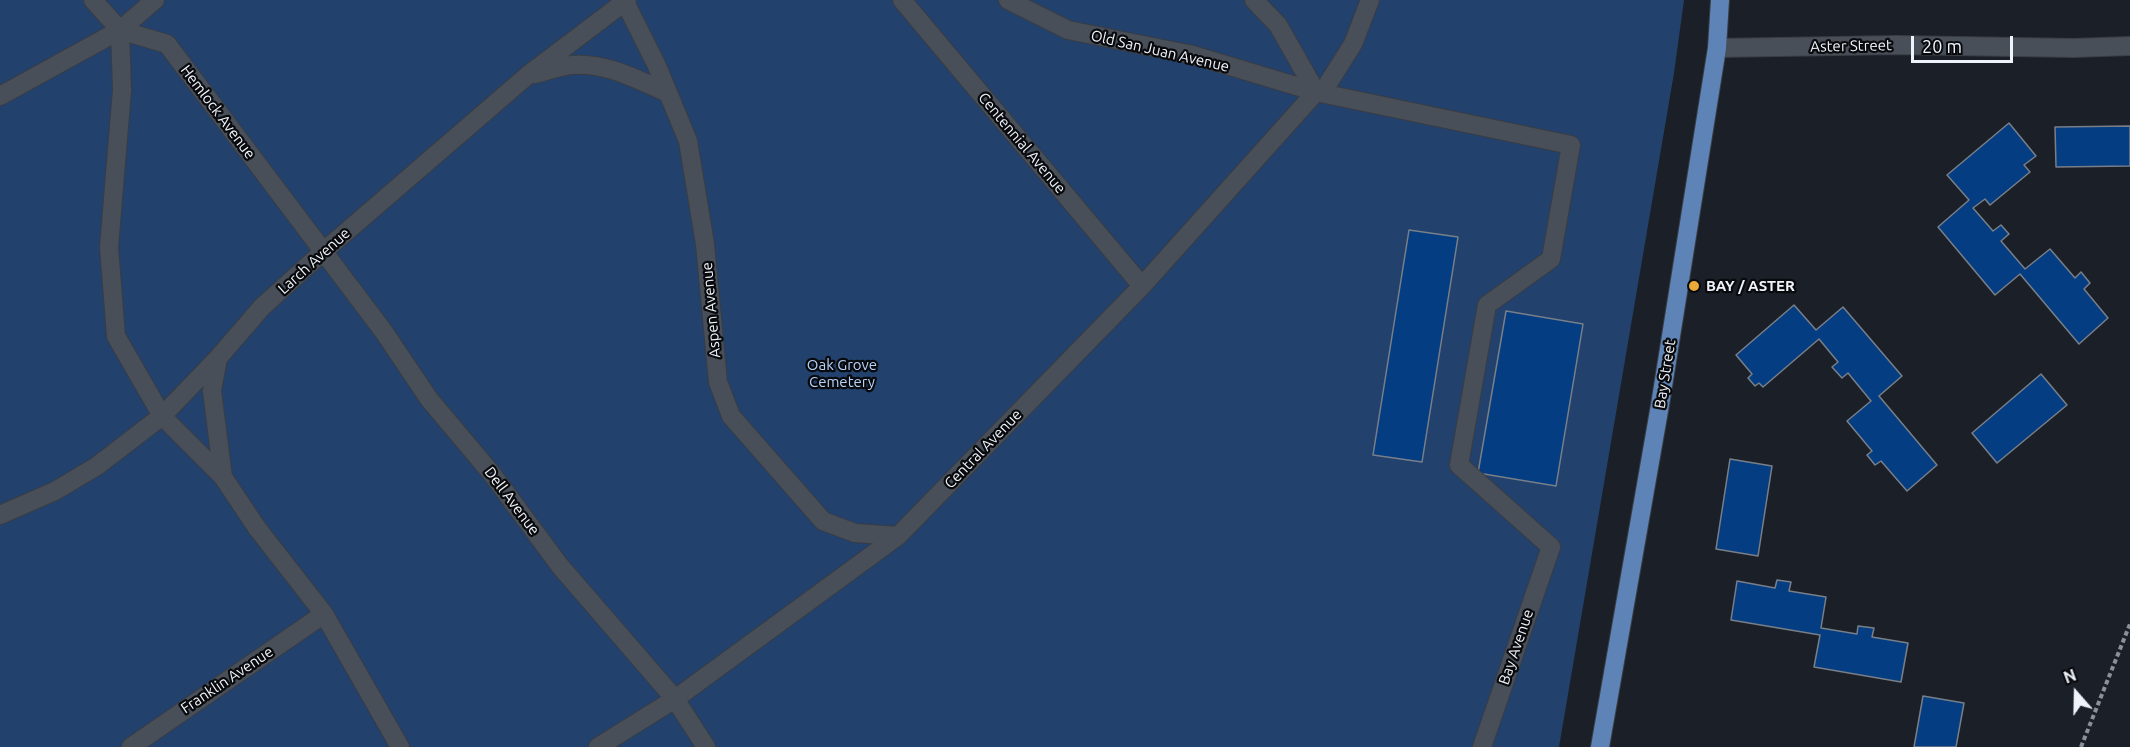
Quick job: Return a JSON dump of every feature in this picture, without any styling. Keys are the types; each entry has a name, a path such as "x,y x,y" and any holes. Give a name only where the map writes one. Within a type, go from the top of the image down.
{"main road":[{"name":"Bay Street","path":"1600,747 1660,405 1717,48 1720,0"}],"street":[{"path":"93,0 120,30 122,90 109,247 117,336 162,416 223,477 257,528 324,614 400,747"},
{"path":"0,96 120,30 155,0"},
{"name":"Larch Avenue","path":"0,515 55,490 97,466 162,416 219,358 262,307 324,251 528,75 625,0"},
{"name":"Aspen Avenue","path":"625,0 688,141 705,244 718,382 731,416 824,521 855,533 898,536"},
{"name":"Centennial Avenue","path":"902,0 1142,286"},
{"name":"Old San Juan Avenue","path":"1008,0 1068,30 1193,55 1319,92 1571,146 1551,259 1487,305 1459,465 1551,547"},
{"path":"1254,0 1278,25 1319,92"},
{"name":"Central Avenue","path":"598,747 675,699 898,536 1142,286 1319,92 1353,44 1370,0"},
{"name":"Hemlock Avenue","path":"120,30 167,44 324,251"},
{"name":"Aster Street","path":"1717,48 1897,45 2074,48 2130,46"},
{"path":"528,75 572,65 601,67 668,93"},
{"name":"Dell Avenue","path":"324,251 384,332 429,399 492,474 560,566 675,699 706,747"},
{"path":"219,358 212,391 223,477"},
{"name":"Bay Avenue","path":"1482,747 1551,547"},
{"name":"Franklin Avenue","path":"131,747 324,614"}],"path":[{"path":"2081,747 2130,624"}],"green space":[{"name":"Oak Grove Cemetery","path":"0,0 1684,0 1674,73 1559,747 0,747"}],"building":[{"path":"2009,123 2036,156 2024,165 2030,172 1990,205 1985,199 1973,208 1993,231 2001,225 2009,234 2001,241 2025,269 2050,249 2075,278 2081,272 2090,283 2084,289 2108,318 2079,344 2020,274 1995,295 1938,227 1969,200 1947,175"},
{"path":"2130,126 2130,166 2056,167 2055,127"},
{"path":"1409,230 1458,237 1422,462 1373,455"},
{"path":"1794,305 1816,330 1843,307 1902,376 1879,396 1937,465 1907,491 1881,461 1875,465 1867,455 1872,451 1847,421 1871,401 1848,373 1842,378 1832,367 1838,362 1819,339 1763,387 1759,383 1755,386 1748,378 1752,374 1736,355"},
{"path":"1506,311 1583,324 1556,486 1478,473"},
{"path":"2041,374 2067,405 1997,463 1972,433"},
{"path":"1730,459 1772,466 1758,556 1716,549"},
{"path":"1777,580 1791,582 1789,591 1826,597 1821,628 1857,634 1858,626 1874,628 1872,637 1908,643 1901,682 1814,667 1820,635 1731,620 1737,581 1775,588"},
{"path":"1923,696 1964,703 1956,747 1914,747"}],"place":[{"name":"BAY / ASTER","path":"1694,286"}]}
